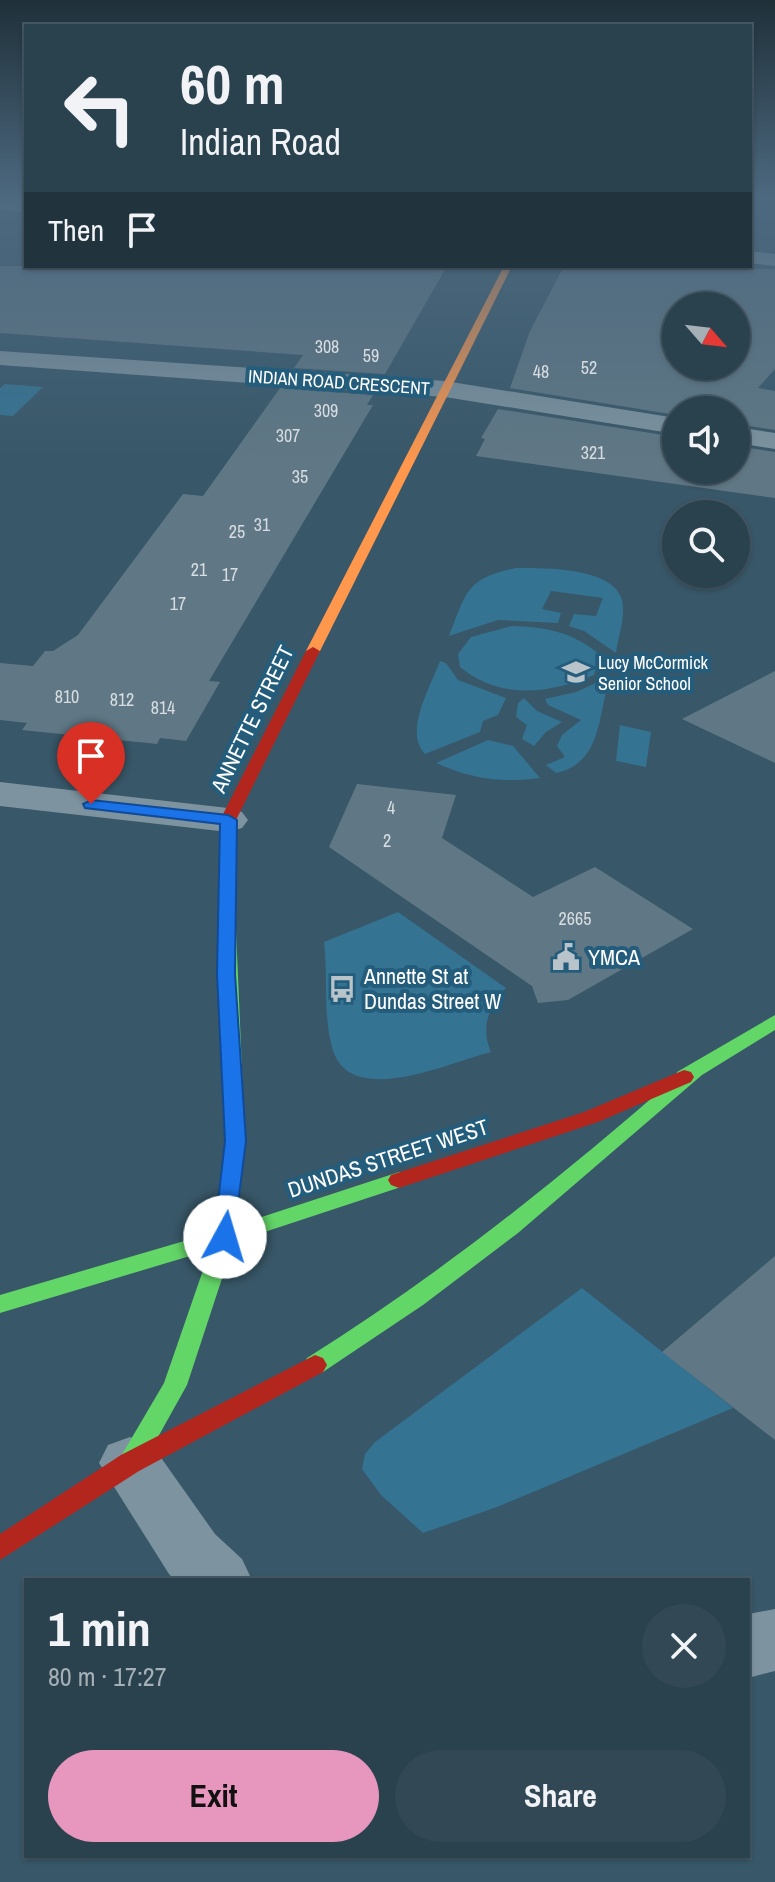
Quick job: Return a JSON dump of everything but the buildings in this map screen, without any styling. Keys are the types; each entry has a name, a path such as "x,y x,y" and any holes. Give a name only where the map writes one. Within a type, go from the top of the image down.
{"street":[{"name":"ANNETTE STREET","path":"130,1463 175,1385 225,1237 235,1141 226,974 228,820 498,286"},
{"name":"INDIAN ROAD CRESCENT","path":"0,358 445,389 662,424"},
{"path":"750,437 775,441"},
{"path":"0,794 228,820"},
{"name":"DUNDAS STREET WEST","path":"0,1304 225,1237 591,1117 693,1073 775,1021"},
{"path":"0,1548 130,1463 285,1384 360,1338 567,1184 693,1073"},
{"path":"130,1463 192,1554 217,1578"},
{"path":"750,1646 775,1640"}],"shaded area":[{"path":"5,384 43,387 13,416 0,415 0,388"},
{"path":"516,568 574,571 603,580 614,587 623,603 616,653 584,631 569,626 574,614 596,616 603,598 551,591 542,609 561,613 558,623 498,620 449,636 470,590 487,577"},
{"path":"512,626 548,629 579,640 599,654 594,675 542,690 508,689 475,678 460,667 458,654 471,637"},
{"path":"440,661 446,663 458,680 506,698 498,715 483,721 480,732 425,754 419,745 418,721"},
{"path":"596,683 607,684 607,688 594,741 580,761 556,773 546,765 565,757 557,746 562,735 581,720 548,705 545,699 576,692"},
{"path":"524,698 537,711 562,722 546,732 534,746 522,739 527,725 516,717 518,703"},
{"path":"620,725 651,732 646,767 616,761"},
{"path":"488,740 513,746 540,778 487,778 436,763"},
{"path":"398,912 506,988 488,1017 486,1034 491,1052 401,1077 378,1079 358,1076 342,1066 332,1047 324,942"},
{"path":"582,1288 733,1408 497,1507 423,1533 381,1495 362,1469 365,1454 375,1442"}],"traffic: fast":[{"path":"130,1463 175,1385 225,1237 235,1141 227,929"},
{"path":"684,1077 775,1021"},
{"path":"315,1365 463,1264 603,1151 693,1073"},
{"path":"0,1304 225,1237 399,1180"}],"traffic: slow":[{"path":"313,651 498,286"}],"traffic: jam":[{"path":"227,929 228,820 313,651"},
{"path":"399,1180 591,1117 684,1077"},
{"path":"0,1548 130,1463 315,1365"}],"place":[{"name":"Lucy McCormick Senior School","path":"576,672"},
{"name":"YMCA","path":"566,957"},
{"name":"Annette St at Dundas Street W","path":"342,989"}],"route":[{"path":"91,804 228,820 226,974 235,1141 225,1237"}]}
